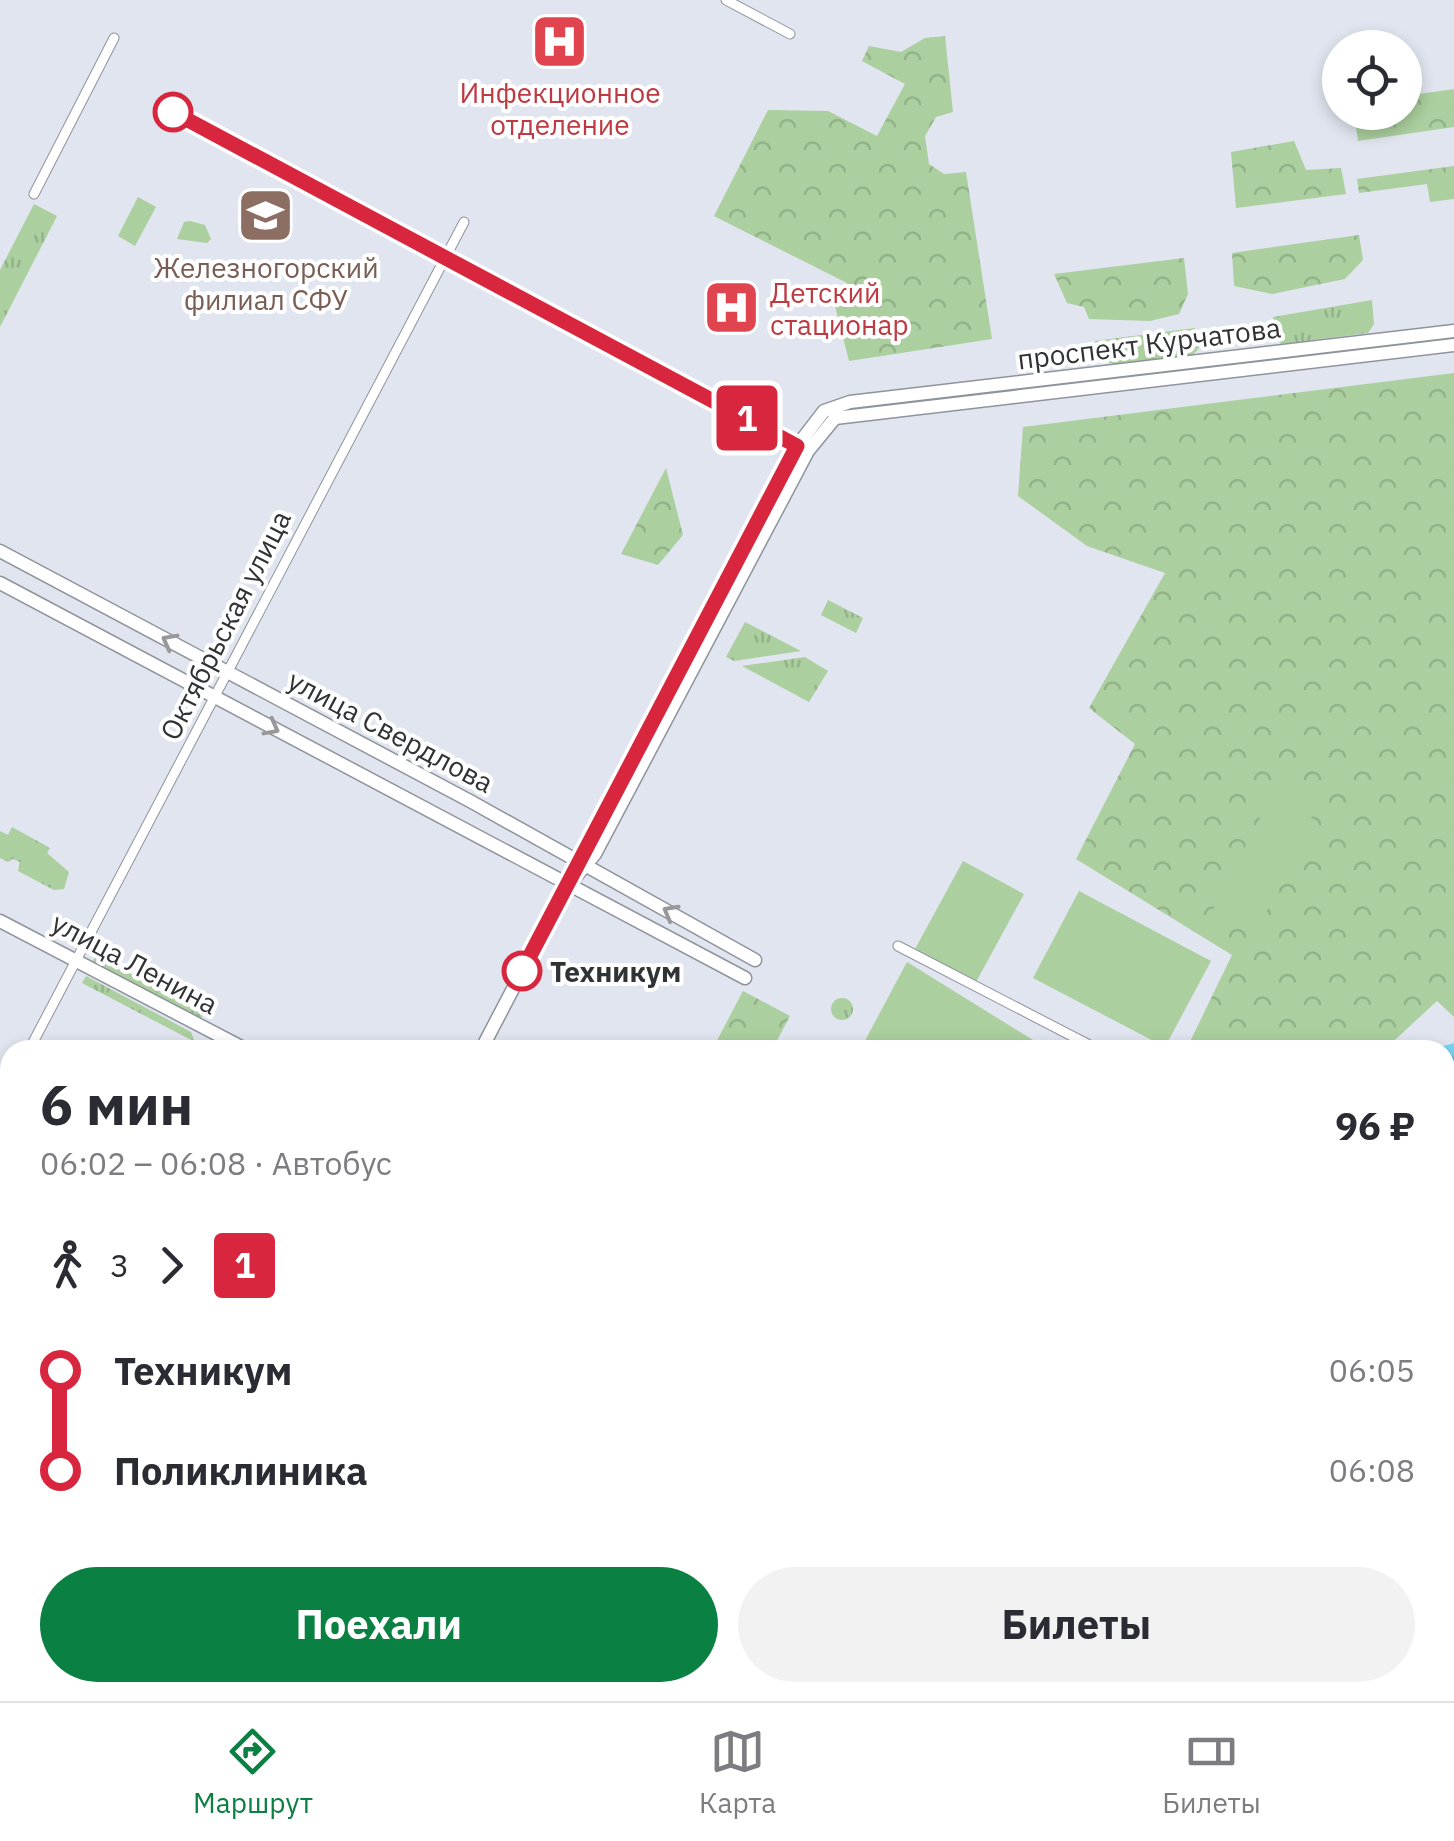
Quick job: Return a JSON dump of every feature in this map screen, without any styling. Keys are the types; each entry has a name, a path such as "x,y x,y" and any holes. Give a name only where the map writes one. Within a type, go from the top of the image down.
{"main road":[{"name":"проспект Курчатова","path":"1016,390 1454,331"},
{"name":"проспект Курчатова","path":"584,865 824,414 851,408 1454,345"},
{"name":"улица Свердлова","path":"0,551 755,960"},
{"name":"улица Свердлова","path":"0,584 745,978"},
{"path":"486,1040 567,886 584,865"},
{"name":"улица Ленина","path":"0,921 229,1040"}],"street":[{"path":"726,0 790,34"},
{"path":"34,194 114,38"},
{"name":"Октябрьская улица","path":"33,1040 464,222"},
{"path":"898,946 1080,1040"}],"green space":[{"path":"945,36 953,112 936,117 925,136 929,164 944,174 966,172 992,339 849,361 835,306 847,283 714,216 768,110 828,111 877,136 905,84 862,61 869,46 901,52 925,38"},
{"path":"1454,89 1454,127 1358,141 1356,130 1422,130 1422,94"},
{"path":"1294,141 1306,170 1341,168 1346,194 1236,208 1231,152"},
{"path":"1454,166 1454,199 1430,202 1427,184 1359,193 1357,179"},
{"path":"138,197 156,207 135,246 118,236"},
{"path":"34,204 57,216 0,327 0,270"},
{"path":"184,222 205,225 211,239 207,243 177,239"},
{"path":"1359,235 1363,260 1345,279 1272,294 1234,286 1232,253"},
{"path":"1184,258 1188,294 1179,314 1150,321 1089,319 1084,307 1067,303 1054,274"},
{"path":"1372,300 1374,324 1368,333 1281,344 1273,330 1273,317"},
{"path":"1195,328 1199,348 1192,356 1118,365 1103,361 1095,341"},
{"path":"1454,373 1454,1017 1437,1001 1395,1040 1191,1040 1232,955 1076,859 1135,744 1089,708 1165,573 1087,546 1018,496 1023,427"},
{"path":"666,468 683,535 658,565 621,554"},
{"path":"828,600 863,618 856,633 821,615"},
{"path":"745,622 801,651 734,661 726,657"},
{"path":"805,657 828,671 809,702 742,666"},
{"path":"656,698 659,700 584,843 596,810"},
{"path":"1288,778 1324,792 1268,909 1255,921 1225,927 1209,918 1276,786"},
{"path":"12,827 50,848 47,853 69,872 64,889 54,890 18,871 20,862 0,858 0,831 8,835"},
{"path":"963,861 1024,894 976,982 915,949"},
{"path":"1079,891 1211,961 1169,1040 1152,1040 1033,978"},
{"path":"96,955 204,1013 200,1021 92,963"},
{"path":"907,962 1033,1040 865,1040"},
{"path":"86,976 191,1032 194,1040 191,1040 82,983"},
{"path":"743,991 790,1016 777,1040 717,1040"},
{"path":"842,998 850,1001 850,1017 842,1020 834,1017 831,1009 834,1001"}],"bus line":[{"name":"1","path":"173,112 797,446 522,971"}],"place":[{"name":"Инфекционное отделение","path":"560,41"},
{"name":"Железногорский филиал СФУ","path":"266,216"},
{"name":"Детский стационар","path":"731,308"},
{"name":"Техникум","path":"522,971"}]}
